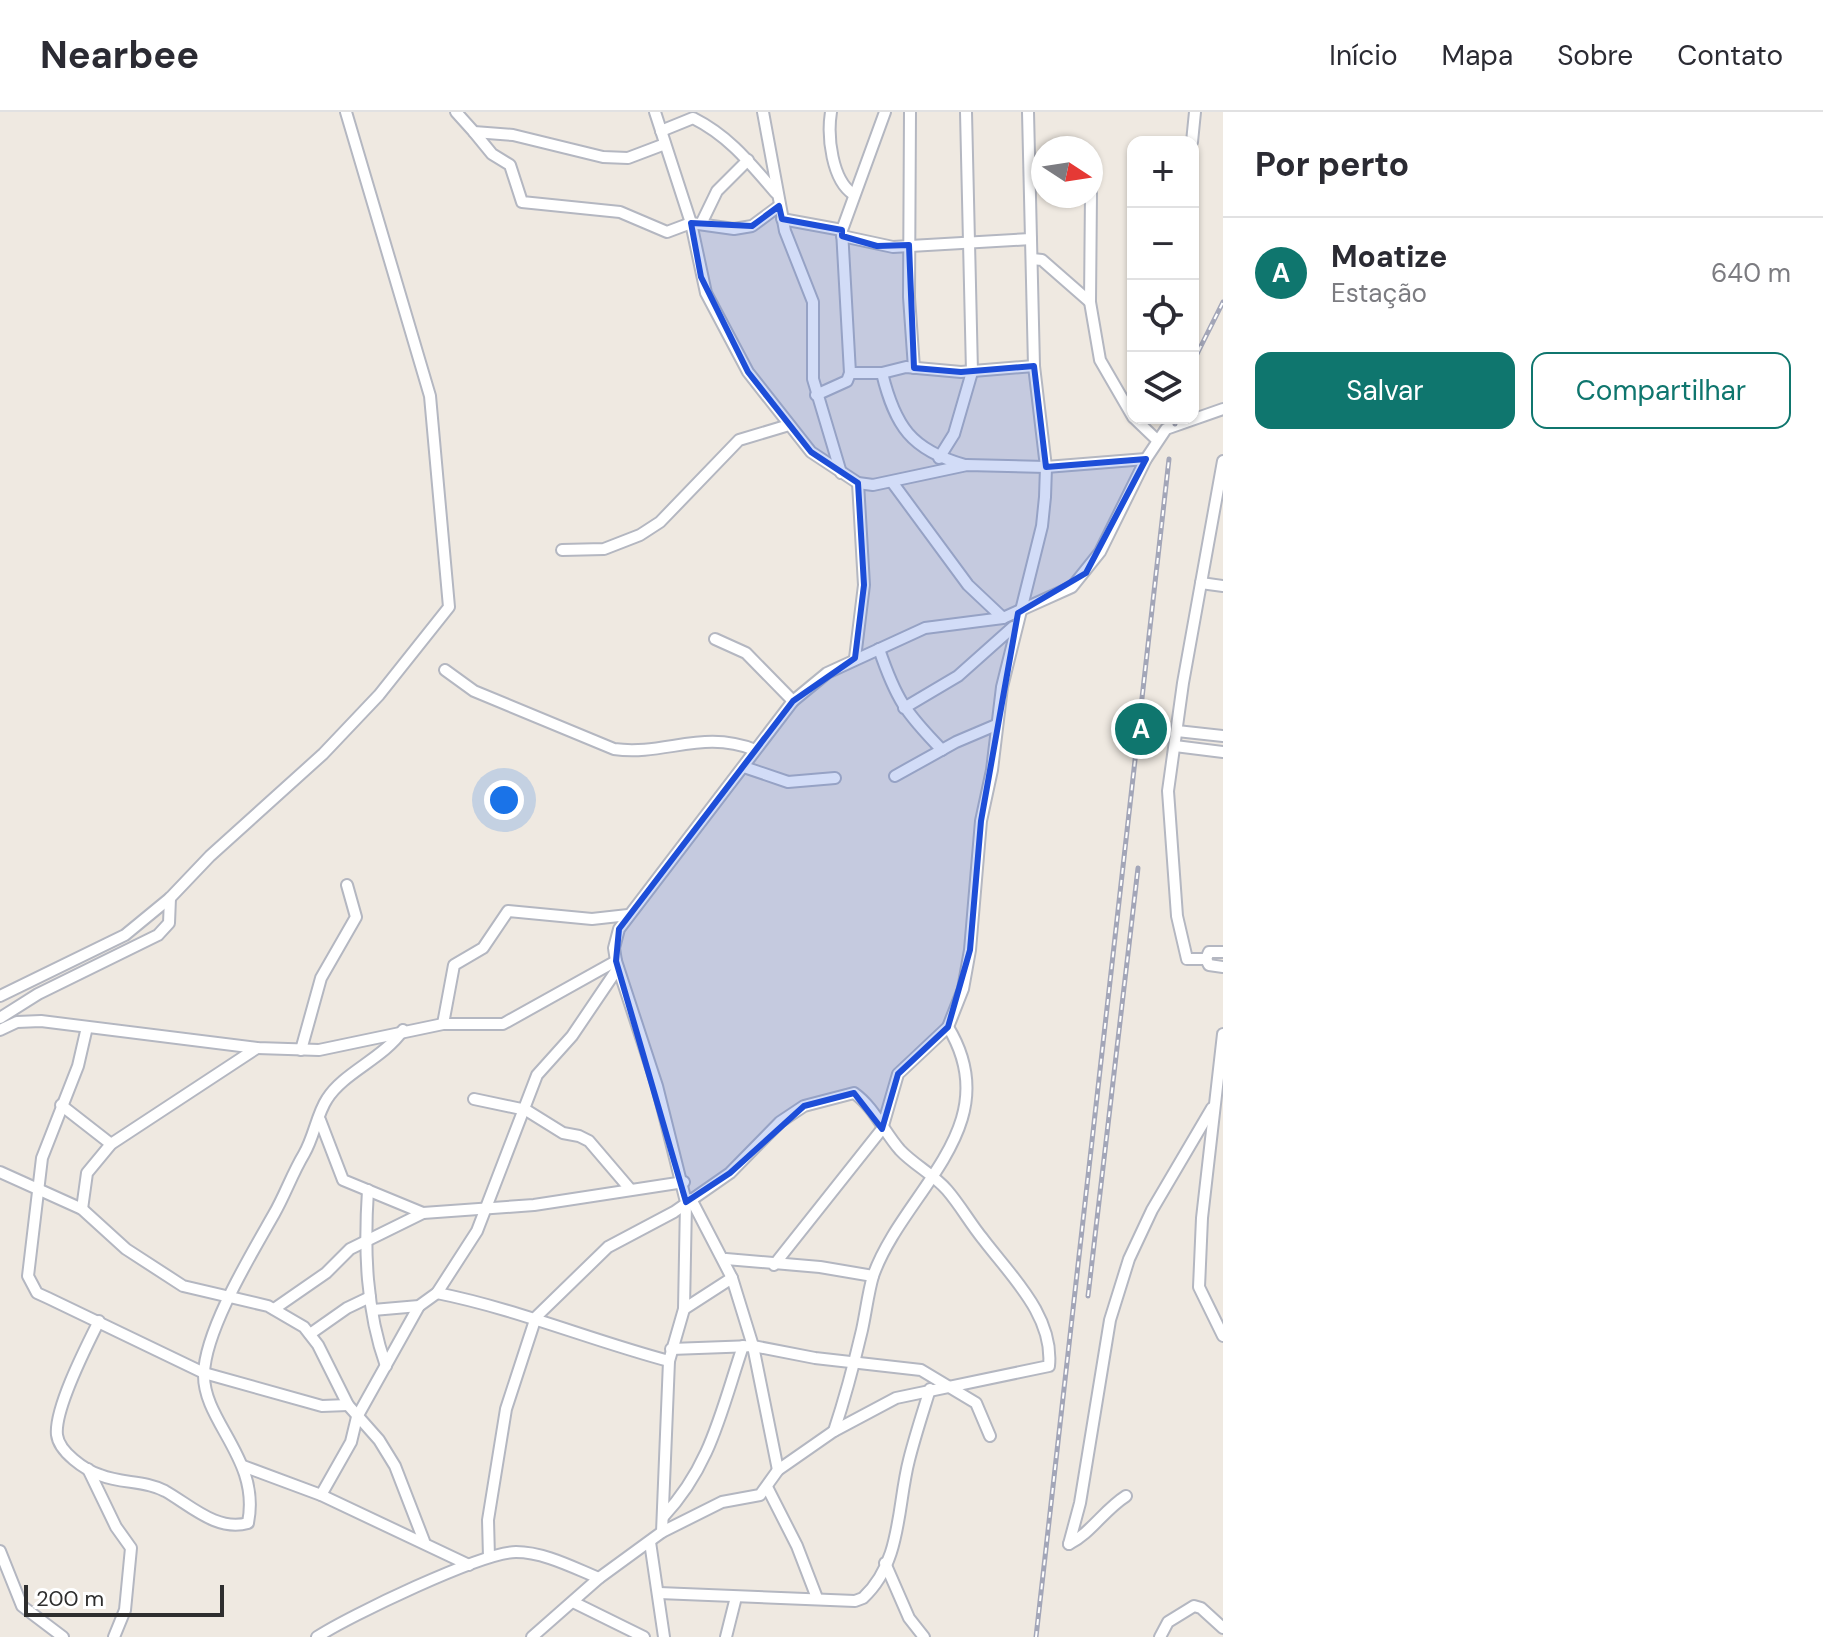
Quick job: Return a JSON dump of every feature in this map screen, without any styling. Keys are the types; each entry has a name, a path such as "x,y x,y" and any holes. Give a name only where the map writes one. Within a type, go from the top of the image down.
{"street":[{"path":"0,996 125,935 170,898 210,856 323,754 379,695 449,607 430,396 346,112"},
{"path":"456,112 492,154 510,165 522,202 620,212 667,232 696,223 734,229 752,226 779,206"},
{"path":"655,112 696,223 706,293 748,372 811,452 858,483 892,482 967,465"},
{"path":"763,112 782,219 813,302 813,379 841,473"},
{"path":"767,126 769,112"},
{"path":"831,112 837,176 844,188 853,194"},
{"path":"816,395 847,381 850,373 842,233 853,194 885,112"},
{"path":"910,112 909,245 914,368"},
{"path":"939,458 954,434 972,372 966,112"},
{"path":"774,1265 882,1129 898,1074 948,1027 963,989 970,950 981,821 992,770 996,725 1018,613 1042,526 1046,467 1034,366 1028,112"},
{"path":"1193,136 1195,112"},
{"path":"661,131 691,115 720,132 777,195"},
{"path":"474,132 513,135 603,157 628,158 665,144"},
{"path":"696,223 717,191 748,160"},
{"path":"1091,208 1090,302 1100,360 1127,407"},
{"path":"782,219 842,233 877,246 1031,239"},
{"path":"1032,259 1042,260 1090,302"},
{"path":"850,373 882,373 914,368 972,372 1034,366"},
{"path":"882,373 898,422 929,454 939,458 967,465 1046,467 1146,459"},
{"path":"1199,415 1223,409"},
{"path":"1140,424 1157,440"},
{"path":"778,1470 726,1259 689,1200 647,1050 617,964 614,948 619,929 793,701 827,673 940,623 1003,618 1072,587 1086,573 1166,424"},
{"path":"562,550 604,549 640,535 660,522 739,440 789,425"},
{"path":"1206,959 1187,959 1177,916 1168,791 1223,461"},
{"path":"892,482 968,585 1003,618"},
{"path":"855,658 864,585 858,483"},
{"path":"1201,583 1223,586"},
{"path":"904,708 958,676 1015,626"},
{"path":"715,639 746,653 793,701"},
{"path":"879,649 890,686 904,708 942,750"},
{"path":"445,670 497,701 614,749 632,751 721,739 755,750"},
{"path":"895,776 996,725"},
{"path":"1177,731 1223,736"},
{"path":"1175,746 1223,752"},
{"path":"744,767 788,782 835,778"},
{"path":"301,1050 321,978 356,917 347,885"},
{"path":"0,1018 38,994 158,935 169,923 170,898"},
{"path":"443,1024 454,965 483,948 508,911 592,919 630,914"},
{"path":"1223,952 1209,952 1206,959 1209,965 1223,967"},
{"path":"0,1030 17,1022 41,1021 257,1048 336,1048 403,1030 443,1024 503,1024 617,964"},
{"path":"321,1495 351,1442 357,1417 419,1306 437,1293 477,1231 537,1075 572,1036 617,964"},
{"path":"87,1027 78,1066 42,1158 28,1276 31,1286 48,1298 204,1373 322,1406 348,1405"},
{"path":"834,1431 873,1276 965,1118 963,1070 955,1039 948,1027"},
{"path":"99,1321 77,1367 57,1430 64,1450 88,1469 115,1479 146,1482 210,1518 235,1525 249,1520 243,1466 210,1403 204,1373 216,1330 329,1096 394,1044 403,1030"},
{"path":"1223,1034 1212,1108 1199,1287 1223,1336"},
{"path":"82,1209 87,1173 111,1144 257,1048"},
{"path":"489,1557 490,1507 506,1409 536,1317 608,1247 730,1173 780,1122 804,1106 854,1093 872,1110 882,1129 906,1156 948,1191 1038,1314 1050,1355 1049,1366 896,1398 834,1431 778,1470 760,1495 722,1502 662,1532 599,1578 532,1637"},
{"path":"474,1099 526,1110 563,1133 589,1141 630,1189"},
{"path":"61,1105 111,1144"},
{"path":"1126,1496 1092,1529 1071,1544 1067,1543 1080,1503 1110,1320 1129,1259 1152,1210 1212,1108"},
{"path":"320,1120 343,1180 423,1213"},
{"path":"0,1172 82,1209 126,1249 183,1286 274,1309 304,1327 348,1405 369,1427 395,1466 424,1541"},
{"path":"274,1309 326,1273 339,1257 365,1240 423,1213 534,1205 684,1182"},
{"path":"368,1190 365,1240 370,1297 376,1339 386,1366"},
{"path":"662,1532 670,1355 684,1309 689,1200"},
{"path":"726,1259 820,1267 873,1276"},
{"path":"684,1309 732,1278"},
{"path":"437,1293 536,1317 620,1348 670,1355 748,1346 853,1363 909,1367 976,1403 990,1436"},
{"path":"310,1334 347,1308 370,1297"},
{"path":"373,1310 419,1306"},
{"path":"663,1517 697,1476 711,1447 748,1346"},
{"path":"659,1593 863,1598 885,1563 902,1517 908,1462 930,1389"},
{"path":"243,1466 321,1495 424,1541 469,1565"},
{"path":"88,1469 101,1501 131,1548 125,1610 114,1637"},
{"path":"767,1487 797,1546 817,1598"},
{"path":"650,1542 664,1637"},
{"path":"0,1551 22,1606 57,1636"},
{"path":"317,1637 354,1616 489,1557 527,1552 599,1578"},
{"path":"885,1563 909,1618 924,1637"},
{"path":"726,1637 736,1597"},
{"path":"573,1602 644,1637"},
{"path":"1160,1637 1168,1622 1194,1606 1201,1608 1223,1628"}],"highlighted area":[{"path":"779,206 782,219 842,230 842,236 877,246 909,245 914,368 961,372 1034,366 1046,467 1146,459 1086,573 1018,613 981,821 970,950 948,1027 898,1074 882,1129 854,1093 804,1106 730,1173 686,1202 616,961 619,929 793,701 855,658 864,585 858,483 811,452 748,372 701,277 691,223 752,226"}],"railway":[{"path":"1198,352 1223,302"},
{"path":"1036,1637 1169,459"},
{"path":"1088,1296 1138,868"}],"place":[{"name":"Moatize","path":"1141,729"}]}
